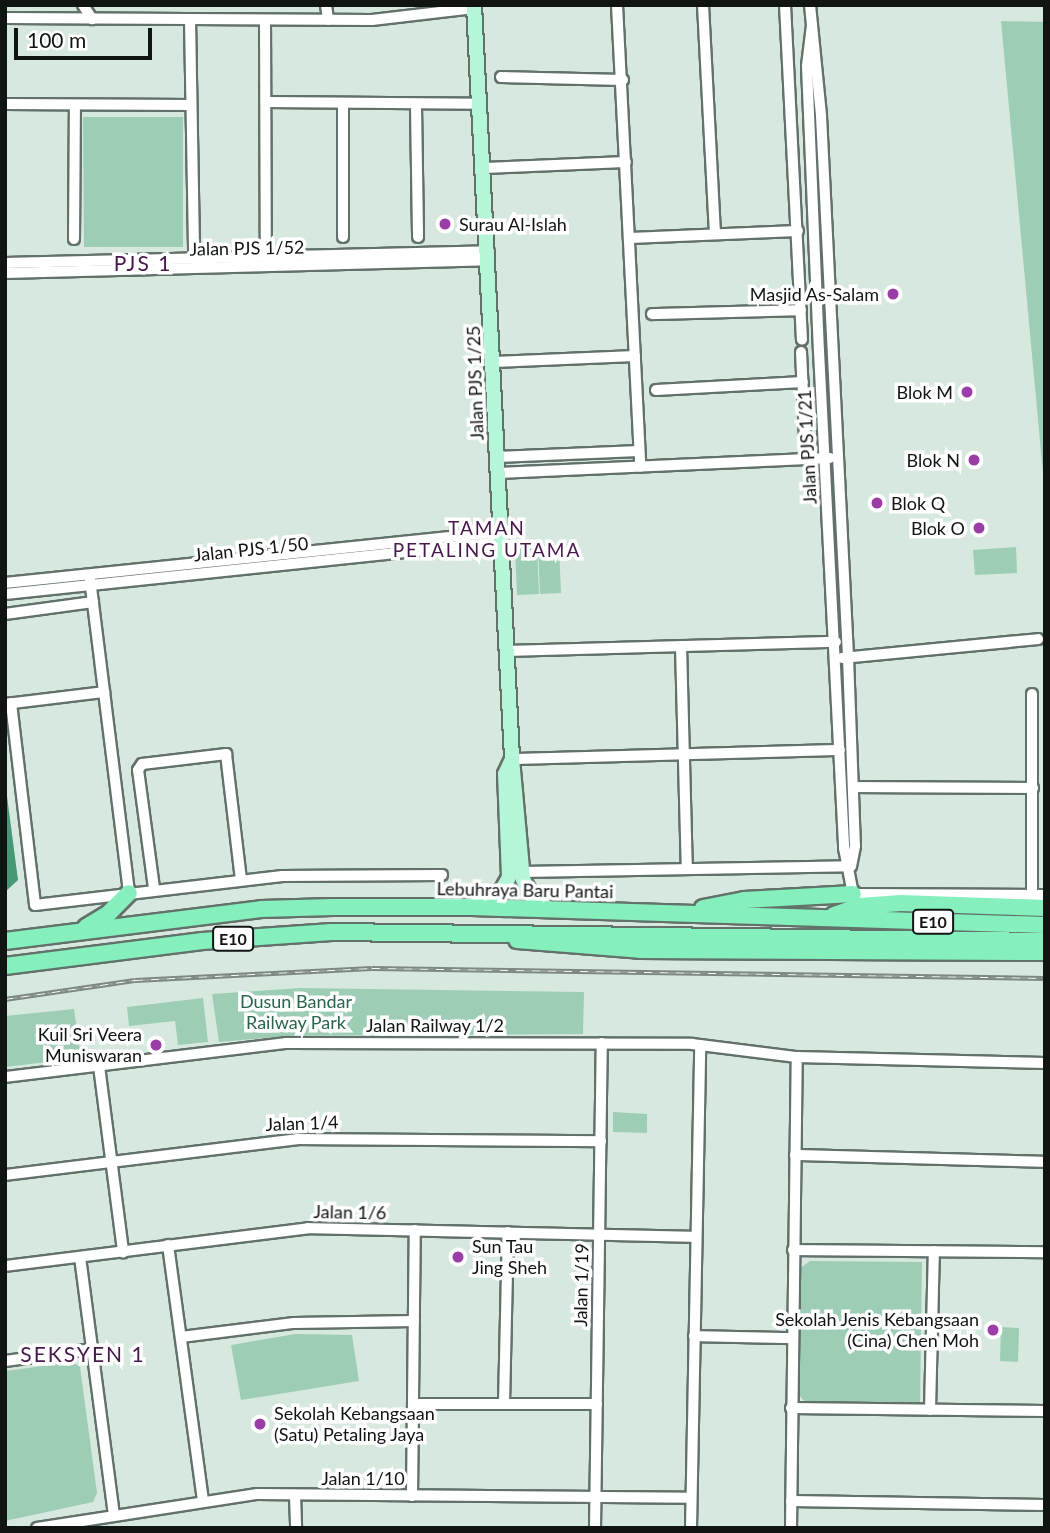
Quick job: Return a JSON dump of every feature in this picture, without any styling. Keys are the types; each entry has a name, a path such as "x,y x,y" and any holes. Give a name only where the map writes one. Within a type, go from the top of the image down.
{"highway":[{"path":"78,932 109,913 129,893"},
{"path":"680,913 744,900 853,894"},
{"path":"821,919 860,906 901,903 1045,908"},
{"name":"Lebuhraya Baru Pantai","path":"5,941 261,909 472,907 1045,925"},
{"path":"463,930 527,942 640,950 1045,952"},
{"name":"E10","path":"5,966 215,940 332,932 463,930 841,940 1045,941"}],"main road":[{"name":"Jalan PJS 1/25","path":"474,7 489,256 512,759 522,872 532,897 549,909"},
{"name":"Jalan PJS 1/25","path":"472,907 497,898 506,887 505,774 512,759"}],"street":[{"path":"83,5 92,19"},
{"path":"326,5 328,20"},
{"path":"617,5 623,80 640,466"},
{"path":"703,5 715,234"},
{"path":"785,5 802,340"},
{"name":"Jalan PJS 1/21","path":"810,5 812,25 807,66 842,658 853,787 855,846 850,866"},
{"path":"5,18 372,20 474,7"},
{"path":"190,19 194,258"},
{"path":"265,20 267,261"},
{"path":"501,78 623,80"},
{"path":"267,102 416,106 481,104"},
{"path":"5,104 191,105"},
{"path":"343,105 343,237"},
{"path":"74,239 75,106"},
{"path":"416,106 418,237"},
{"path":"484,168 626,162"},
{"path":"629,238 798,231"},
{"name":"Jalan PJS 1/52","path":"5,273 251,261 489,256"},
{"name":"Jalan PJS 1/52","path":"5,263 194,258 251,261"},
{"path":"652,314 801,310"},
{"path":"802,352 806,459"},
{"path":"494,362 635,356"},
{"path":"656,390 803,382"},
{"path":"497,457 639,451"},
{"path":"498,473 831,458"},
{"name":"Jalan PJS 1/21","path":"831,458 836,642 842,658 840,750 844,848 850,866 853,894"},
{"name":"Jalan PJS 1/50","path":"5,583 90,578 500,537"},
{"path":"90,578 129,893"},
{"name":"Jalan PJS 1/50","path":"5,594 90,578"},
{"path":"5,614 93,602"},
{"path":"842,658 1038,639"},
{"path":"506,651 836,642"},
{"path":"681,646 687,869"},
{"path":"104,692 8,704 35,905 241,879 442,876"},
{"path":"1032,694 1032,895"},
{"path":"512,759 840,750"},
{"path":"154,888 138,770 142,764 226,754 241,879"},
{"path":"853,787 1033,788"},
{"path":"522,872 850,866"},
{"path":"853,894 1045,895"},
{"name":"Jalan Railway 1/2","path":"5,1077 286,1043 699,1045 797,1057 1045,1063"},
{"name":"Jalan 1/19","path":"595,1528 602,1043"},
{"path":"691,1528 699,1045"},
{"path":"791,1528 791,1338 797,1057"},
{"path":"99,1066 123,1252"},
{"name":"Jalan 1/4","path":"5,1175 298,1139 601,1141"},
{"path":"795,1155 1045,1162"},
{"name":"Jalan 1/6","path":"5,1266 308,1228 696,1237"},
{"path":"412,1496 415,1230"},
{"path":"504,1404 508,1232"},
{"path":"168,1245 203,1502"},
{"path":"793,1250 1045,1252"},
{"path":"930,1410 934,1251"},
{"path":"80,1257 114,1514"},
{"path":"181,1337 294,1323 414,1321"},
{"path":"694,1336 791,1338"},
{"path":"5,1361 91,1349"},
{"path":"413,1404 597,1404"},
{"path":"791,1408 1045,1411"},
{"path":"295,1495 296,1528"},
{"name":"Jalan 1/10","path":"37,1528 203,1502 295,1495 691,1498"},
{"path":"791,1501 1045,1505"}],"green space":[{"path":"1001,21 1045,22 1045,495"},
{"path":"83,117 183,117 183,247 84,247"},
{"path":"559,547 561,593 540,594 538,548"},
{"path":"1016,547 1017,573 975,575 973,550"},
{"path":"537,548 539,594 517,595 515,549"},
{"name":"Dusun Bandar Railway Park","path":"300,988 584,992 583,1034 287,1036 219,1042 212,994"},
{"path":"203,998 208,1042 178,1045 175,1021 129,1026 127,1007"},
{"path":"74,1009 81,1058 5,1067 5,1016"},
{"path":"613,1112 647,1114 647,1133 613,1132"},
{"path":"810,1261 922,1262 920,1404 805,1402 799,1395 799,1269"},
{"path":"1001,1327 1019,1328 1018,1362 1000,1361"},
{"path":"295,1334 352,1335 359,1381 241,1400 231,1345"},
{"path":"73,1362 80,1367 97,1493 93,1502 5,1521 5,1371"}],"shaded area":[{"path":"5,781 18,880 5,892"}],"railway":[{"path":"5,999 135,980 372,968 1045,978"}],"place":[{"name":"Surau Al-Islah","path":"445,224"},
{"name":"Masjid As-Salam","path":"893,294"},
{"name":"Blok M","path":"967,392"},
{"name":"Blok N","path":"974,460"},
{"name":"Blok Q","path":"877,503"},
{"name":"Blok O","path":"979,528"},
{"name":"Kuil Sri Veera Muniswaran","path":"156,1045"},
{"name":"Sun Tau Jing Sheh","path":"458,1257"},
{"name":"Sekolah Jenis Kebangsaan (Cina) Chen Moh","path":"993,1330"},
{"name":"Sekolah Kebangsaan (Satu) Petaling Jaya","path":"260,1424"}],"district":[{"name":"PJS 1","path":"143,263"},
{"name":"TAMAN PETALING UTAMA","path":"487,539"},
{"name":"SEKSYEN 1","path":"83,1354"}]}
